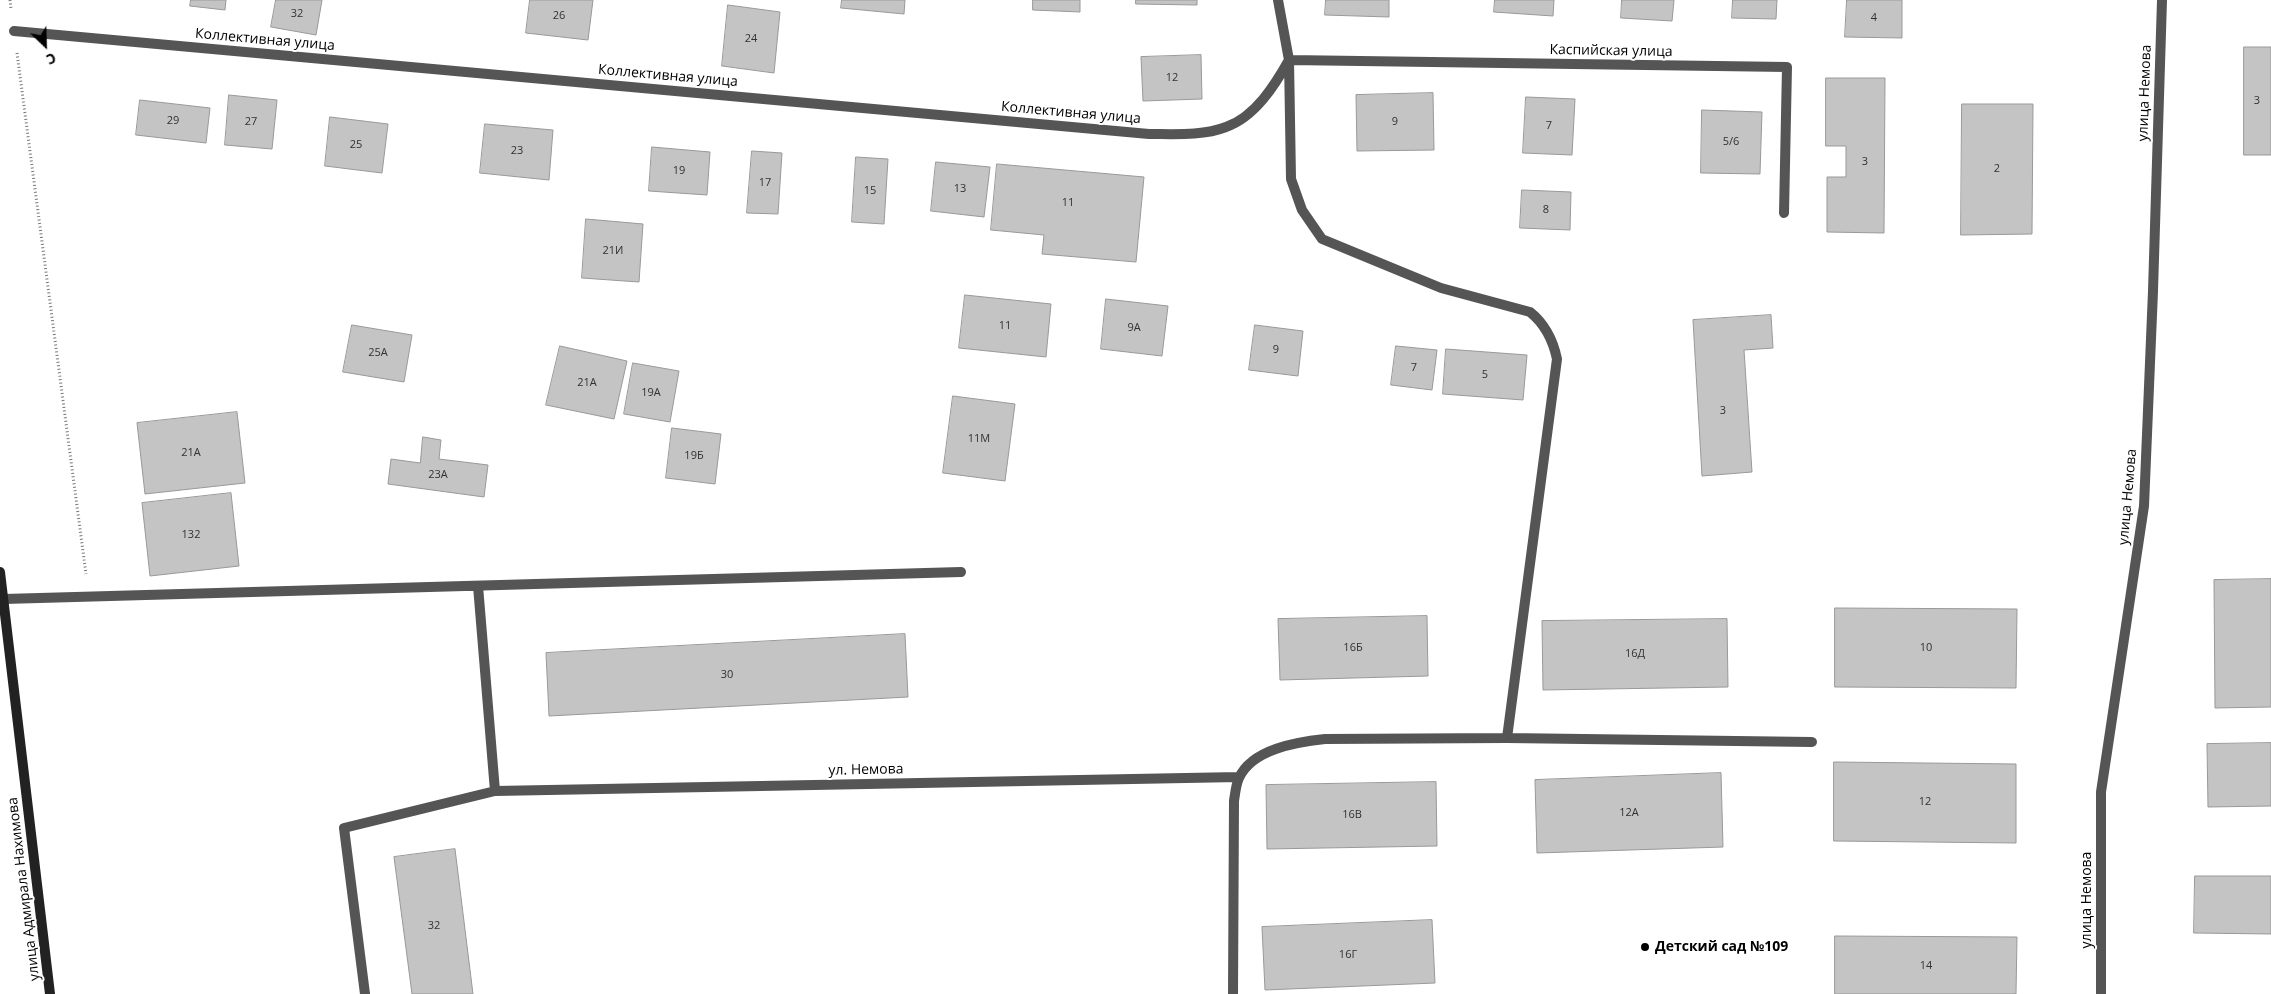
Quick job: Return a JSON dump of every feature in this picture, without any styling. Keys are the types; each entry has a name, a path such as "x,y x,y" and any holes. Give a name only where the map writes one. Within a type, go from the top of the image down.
{"main road":[{"name":"улица Адмирала Нахимова","path":"0,572 50,994"}],"street":[{"path":"1278,0 1289,60 1291,178 1302,210 1322,239 1441,288 1530,312 1540,320 1554,344 1557,358 1507,738"},
{"name":"улица Немова","path":"2101,994 2101,792 2144,506 2162,0"},
{"name":"Коллективная улица","path":"14,31 1149,134 1186,134 1227,127 1248,114 1264,98 1278,80 1289,60"},
{"name":"Каспийская улица","path":"1289,60 1787,67 1784,213"},
{"path":"4,599 961,572"},
{"path":"478,586 495,791"},
{"path":"1233,994 1234,801 1239,777 1254,760 1272,750 1299,742 1325,739 1507,738 1812,742"},
{"name":"ул. Немова","path":"365,994 344,828 495,791 1239,777"}],"path":[{"path":"10,0 89,597"}],"building":[{"path":"191,0 226,0 225,10 190,6"},
{"path":"276,0 322,0 316,35 271,27"},
{"path":"530,0 593,0 588,40 526,33"},
{"path":"842,0 905,0 904,14 841,8"},
{"path":"1033,0 1080,0 1080,12 1033,10"},
{"path":"1136,0 1197,0 1197,5 1136,4"},
{"path":"1326,0 1389,0 1389,17 1325,15"},
{"path":"1495,0 1554,0 1553,16 1494,12"},
{"path":"1622,0 1674,0 1672,21 1621,18"},
{"path":"1733,0 1777,0 1776,19 1732,18"},
{"path":"1847,0 1902,0 1902,38 1845,37"},
{"path":"728,5 780,12 774,73 722,66"},
{"path":"2244,47 2271,47 2271,155 2244,155"},
{"path":"1201,55 1202,99 1143,101 1141,57"},
{"path":"1826,78 1885,78 1884,233 1827,232 1827,177 1846,177 1846,146 1826,146"},
{"path":"1433,93 1434,150 1357,151 1356,95"},
{"path":"229,95 277,100 272,149 225,145"},
{"path":"1526,97 1575,99 1572,155 1523,153"},
{"path":"140,100 210,108 206,143 136,135"},
{"path":"1962,104 2033,104 2032,234 1961,235"},
{"path":"1702,110 1762,112 1760,174 1701,173"},
{"path":"330,117 388,124 382,173 325,166"},
{"path":"485,124 553,130 549,180 480,173"},
{"path":"652,147 710,152 707,195 649,191"},
{"path":"752,151 782,153 778,214 747,213"},
{"path":"856,157 888,159 884,224 852,222"},
{"path":"936,162 990,167 984,217 931,211"},
{"path":"997,164 1144,177 1136,262 1042,254 1044,235 991,230"},
{"path":"1522,190 1571,192 1570,230 1520,228"},
{"path":"586,219 643,224 639,282 582,278"},
{"path":"965,295 1051,304 1046,357 959,348"},
{"path":"1106,299 1168,306 1162,356 1101,349"},
{"path":"1771,315 1773,348 1744,350 1752,472 1702,476 1693,320"},
{"path":"352,325 412,335 404,382 343,372"},
{"path":"1255,325 1303,331 1298,376 1249,370"},
{"path":"560,346 627,361 614,419 546,405"},
{"path":"1396,346 1437,350 1432,390 1391,385"},
{"path":"1446,349 1527,355 1523,400 1443,394"},
{"path":"633,363 679,371 670,422 624,414"},
{"path":"953,396 1015,404 1005,481 943,473"},
{"path":"237,412 245,483 145,494 137,423"},
{"path":"672,428 721,434 715,484 666,478"},
{"path":"423,437 441,440 439,459 488,465 484,497 388,484 391,459 420,463"},
{"path":"231,493 239,566 150,576 142,503"},
{"path":"2271,579 2271,707 2215,708 2214,580"},
{"path":"1835,608 2017,609 2016,688 1835,687"},
{"path":"1427,616 1428,676 1280,680 1278,619"},
{"path":"1727,619 1728,687 1543,690 1542,621"},
{"path":"905,634 908,697 549,716 546,653"},
{"path":"2271,743 2271,806 2208,807 2207,744"},
{"path":"1834,762 2016,764 2016,843 1834,841"},
{"path":"1721,773 1723,847 1537,853 1535,780"},
{"path":"1436,782 1437,846 1267,849 1266,785"},
{"path":"455,849 473,994 412,994 394,857"},
{"path":"2195,876 2271,876 2271,934 2194,933"},
{"path":"1432,920 1435,983 1265,990 1262,927"},
{"path":"1835,936 2017,937 2016,994 1835,994"}],"place":[{"name":"Детский сад №109","path":"1645,947"}]}
